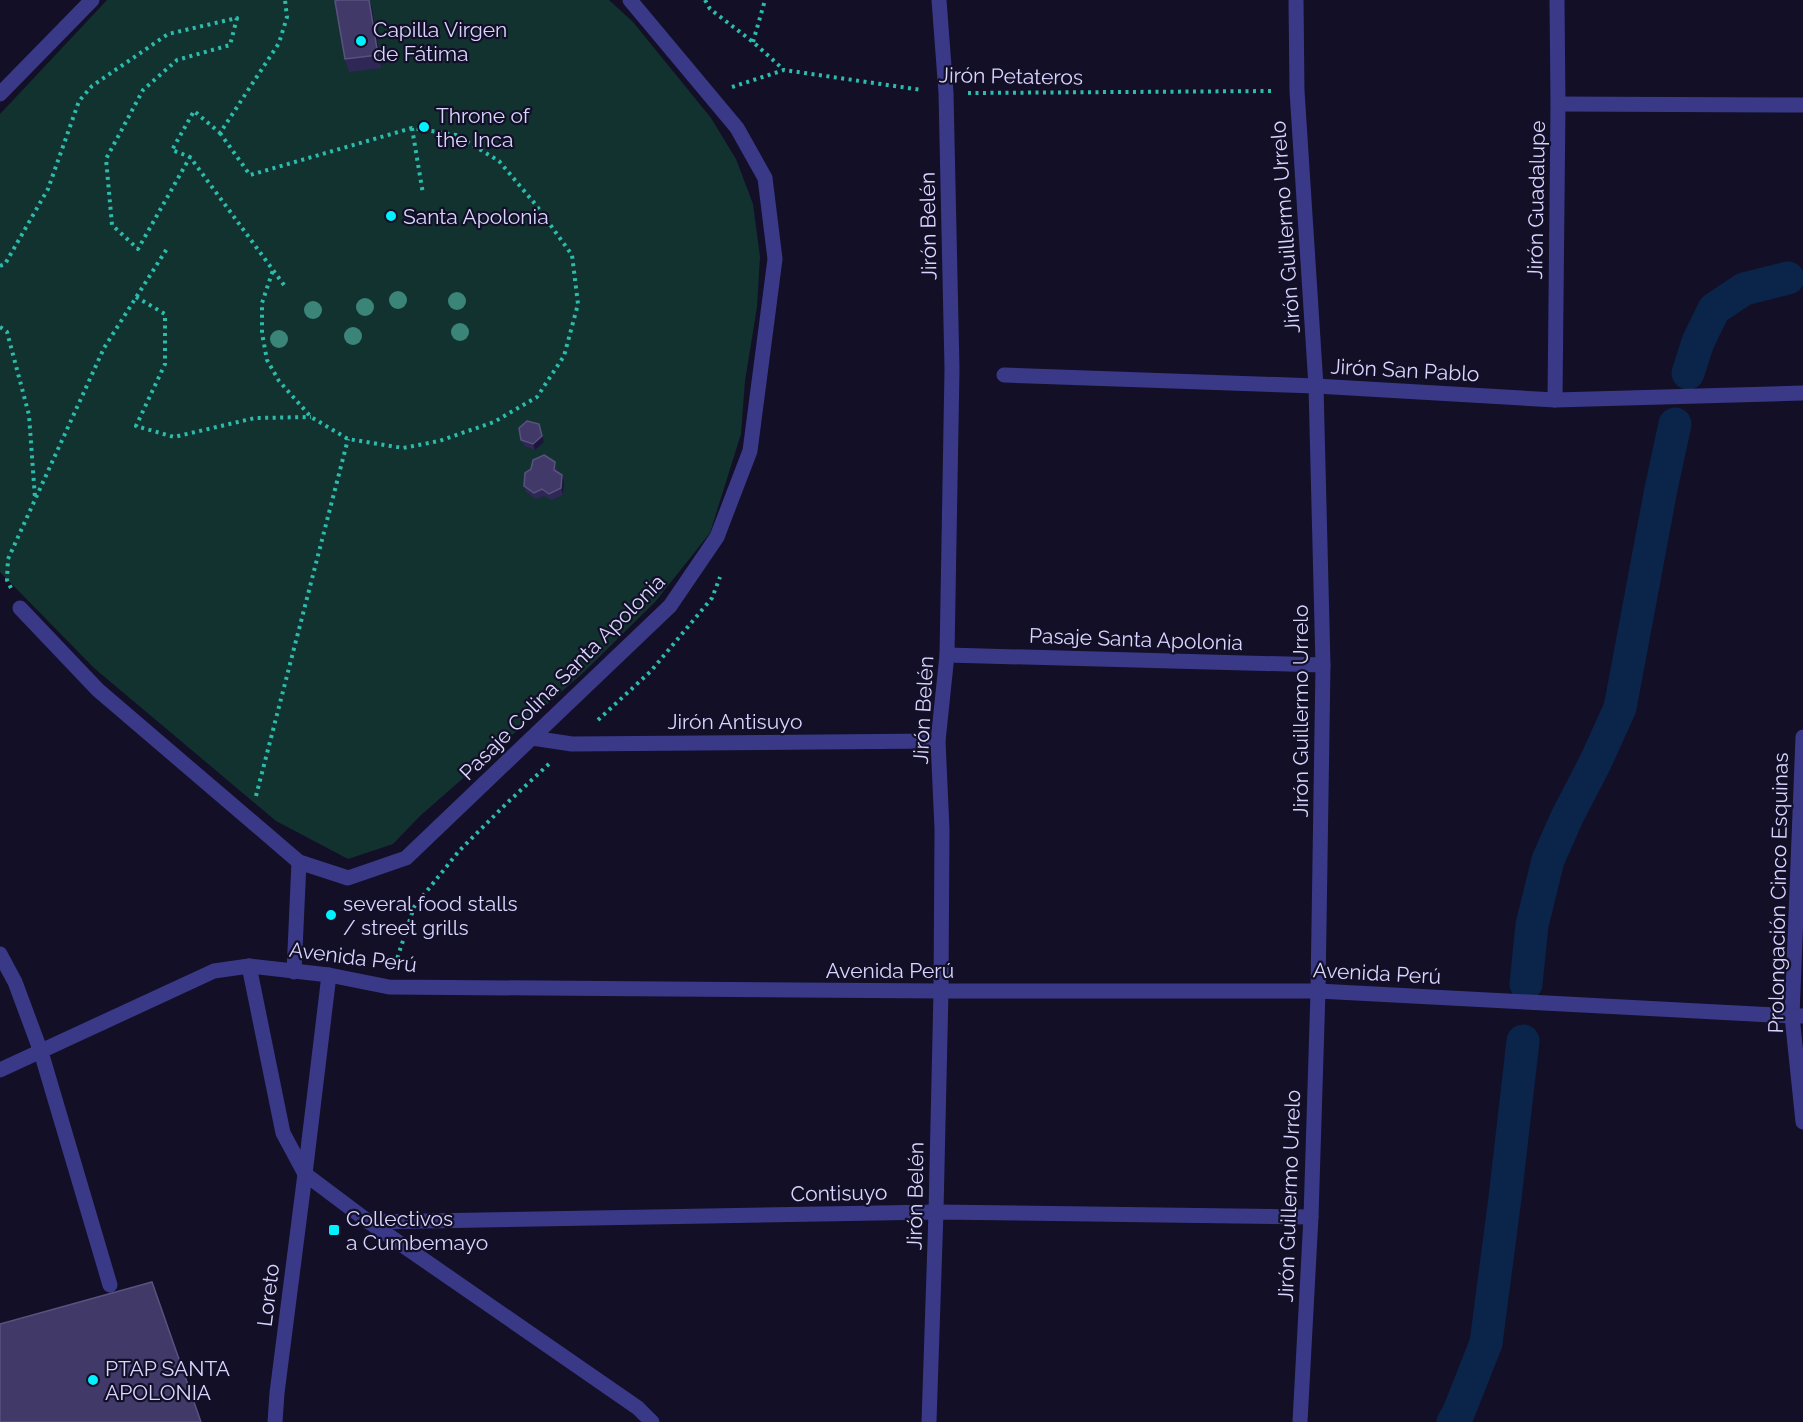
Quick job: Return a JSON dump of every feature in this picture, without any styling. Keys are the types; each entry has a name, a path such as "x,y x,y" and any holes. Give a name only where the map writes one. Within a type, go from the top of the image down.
{"street":[{"path":"0,94 92,0"},
{"name":"Pasaje Colina Santa Apolonia","path":"20,608 98,690 299,862 348,878 406,858 670,606 717,537 750,451 775,259 765,178 737,128 630,0"},
{"name":"Jirón Belén","path":"929,1422 941,991 942,829 938,741 947,655 952,369 946,93 939,0"},
{"name":"Jirón Guillermo Urrelo","path":"1296,0 1297,91 1316,387 1323,665 1318,991 1311,1217 1300,1422"},
{"name":"Jirón Guadalupe","path":"1555,400 1557,0"},
{"path":"1558,104 1803,105"},
{"name":"Jirón San Pablo","path":"1004,375 1316,387 1555,400 1803,393"},
{"name":"Pasaje Santa Apolonia","path":"947,655 1323,665"},
{"name":"Prolongación Cinco Esquinas","path":"1803,737 1798,1016 1803,1122"},
{"name":"Jirón Antisuyo","path":"532,738 572,744 938,741"},
{"path":"294,972 299,862"},
{"path":"0,954 15,982 41,1052 110,1285"},
{"path":"249,966 283,1133 305,1174 369,1222 638,1408 652,1422"},
{"name":"Avenida Perú","path":"0,1070 214,971 249,966 329,975 388,987 1318,991 1798,1016"},
{"name":"Loreto","path":"275,1422 278,1382 329,975"},
{"name":"Contisuyo","path":"369,1222 936,1212 1311,1217"}],"path":[{"path":"220,133 279,43 287,17 285,0"},
{"path":"705,0 710,9 753,42 784,70"},
{"path":"753,42 765,0"},
{"path":"0,266 5,264 48,189 79,101 92,87 168,34 237,18 230,45 177,60 143,90 106,159 112,225 138,249 190,157"},
{"name":"Jirón Petateros","path":"735,96 729,88 784,70 946,93 1297,91"},
{"path":"273,270 262,303 262,333 267,360 279,381 311,417 348,439 403,448 439,441 494,422 537,397 564,356 578,304 573,255 536,205 499,161 456,135 412,128 250,175 220,133 194,111 172,150 190,157 273,270 284,285"},
{"path":"412,128 423,194"},
{"path":"20,608 7,580 9,559 104,348 168,248"},
{"path":"136,297 165,314 165,364 136,426 174,437 255,418 311,417"},
{"path":"0,327 7,332 29,415 35,498"},
{"path":"250,820 348,439"},
{"path":"388,987 414,907 459,851 508,802 651,671 712,598 721,576"}],"green space":[{"path":"107,0 609,0 633,22 711,118 736,159 753,204 760,257 757,307 745,381 741,434 710,533 655,602 584,672 420,816 393,844 348,859 276,821 94,668 0,572 0,114"}],"building":[{"name":"Capilla Virgen de Fátima","path":"369,0 378,55 345,59 335,1"},
{"path":"527,421 539,424 542,436 533,444 521,440 519,428"},
{"path":"544,455 555,462 554,470 562,475 561,488 549,494 542,489 534,493 524,486 525,473 531,469 533,460"},
{"name":"PTAP SANTA APOLONIA","path":"152,1282 201,1422 0,1422 0,1324"}],"waterway":[{"path":"1688,373 1698,342 1714,309 1744,289 1788,278"},
{"path":"1526,984 1532,925 1548,860 1620,708 1675,424"},
{"path":"1453,1422 1486,1343 1523,1041"}],"place":[{"name":"Capilla Virgen de Fátima","path":"361,41"},
{"name":"Throne of the Inca","path":"424,127"},
{"name":"Santa Apolonia","path":"391,216"},
{"name":"several food stalls / street grills","path":"331,915"},
{"name":"Collectivos a Cumbemayo","path":"334,1230"},
{"name":"PTAP SANTA APOLONIA","path":"93,1380"}]}
